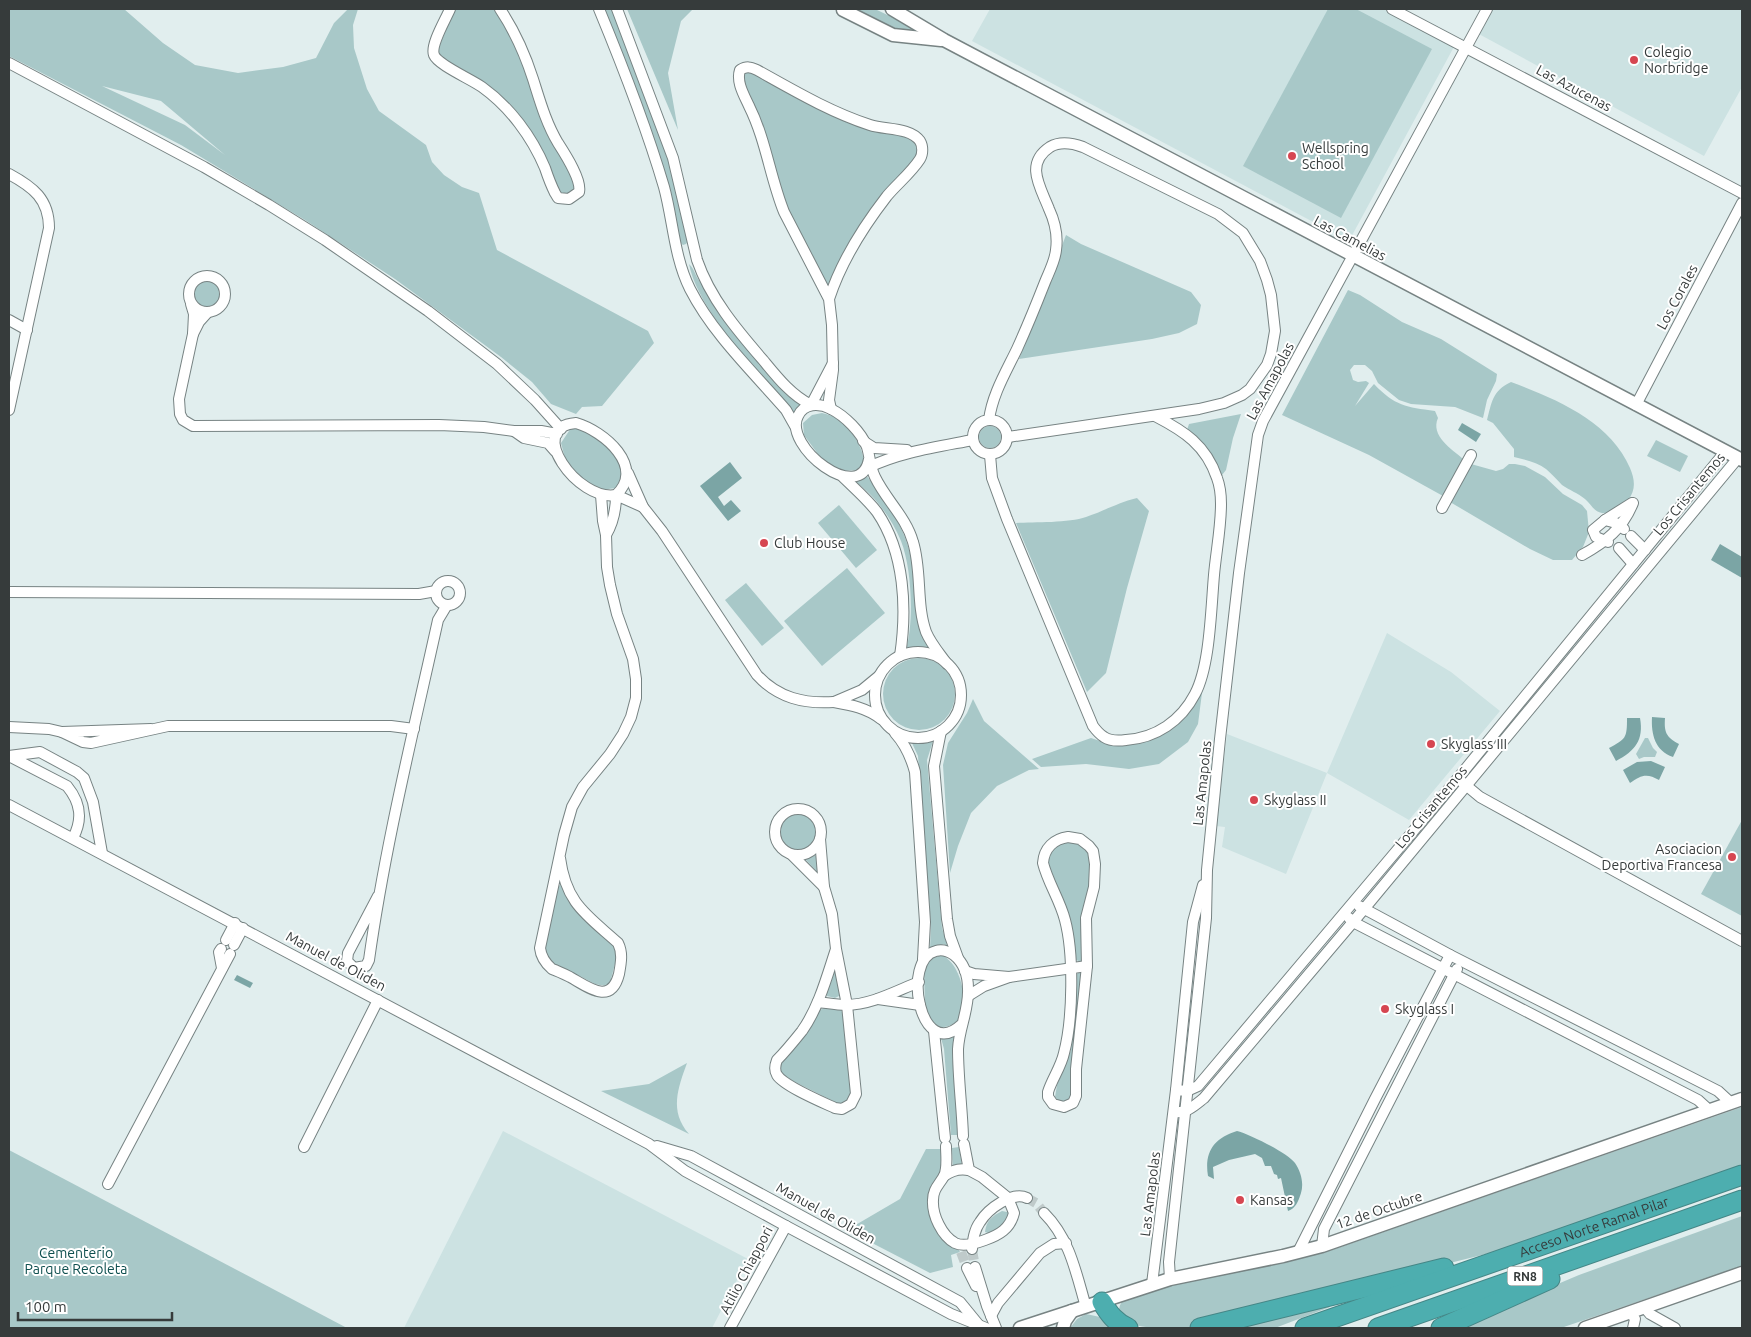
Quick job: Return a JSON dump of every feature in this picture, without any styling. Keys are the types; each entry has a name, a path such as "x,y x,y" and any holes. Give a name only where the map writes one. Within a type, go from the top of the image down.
{"highway":[{"name":"Acceso Norte Ramal Pilar","path":"1305,1328 1742,1175"},
{"name":"Acceso Norte Ramal Pilar","path":"1378,1328 1742,1200"},
{"path":"1441,1328 1672,1224"},
{"path":"1200,1328 1555,1241"},
{"path":"1094,1304 1119,1324 1128,1328"}],"street":[{"path":"450,9 435,43 434,56 446,66 481,86 504,105 536,151 555,194 558,198 569,199 579,192 579,184 547,124 524,55 500,9"},
{"path":"599,9 657,163 678,255 690,288 708,318 786,410 801,441 817,461 842,476 869,502 887,529 893,542 901,582 903,618 900,656"},
{"path":"617,9 673,158 701,273 723,310 784,384 800,399 811,405"},
{"name":"Las Camelias","path":"843,9 893,35 944,40"},
{"name":"Las Camelias","path":"892,9 944,40 1740,459"},
{"name":"Las Azucenas","path":"1392,9 1742,192"},
{"name":"Las Amapolas","path":"1152,1284 1179,1112 1187,1091 1206,918 1207,870 1230,649 1258,435 1263,421 1352,256 1488,9"},
{"path":"9,63 204,167 325,240 428,311 497,364 535,400 559,432"},
{"path":"829,299 838,274 860,235 887,196 919,160 922,150 921,144 913,134 874,126 857,120 799,93 756,70 749,67 745,68 740,70 738,80 762,135 778,197 829,299 833,362 829,400 831,409"},
{"path":"989,420 993,399 1026,329 1056,253 1056,232 1037,181 1037,163 1048,148 1057,144 1068,143 1083,147 1186,197 1231,222 1243,233 1251,244 1268,280 1275,330 1267,365 1256,382 1242,395 1224,403 1200,409 1008,437"},
{"path":"9,174 38,195 46,205 49,217 49,228 9,410"},
{"name":"Los Corales","path":"1636,405 1742,202"},
{"path":"678,255 694,250"},
{"path":"193,334 199,322 208,312 220,306 225,295 218,279 206,275 199,276 194,280 188,291 194,314 193,334 178,406 183,420 193,426 439,425 514,431 541,430 559,432"},
{"path":"191,303 198,310 208,312"},
{"path":"9,320 27,330"},
{"path":"811,405 833,362"},
{"path":"795,426 801,410 817,404 831,409 853,427 863,440 867,447 868,465 907,527 916,556 922,614 926,631 934,647 955,674 960,686 960,699 957,711 951,722 941,731 930,736 917,738 904,736 893,730"},
{"path":"990,455 992,478 1007,519 1094,726 1105,738 1122,741 1136,739 1160,731 1171,723 1187,706 1200,684 1206,657 1221,503 1217,478 1207,456 1186,433 1154,416"},
{"path":"989,420 1002,424 1008,437 1003,450 990,455 979,451 973,440 975,428 981,422 989,420"},
{"path":"555,451 554,445 559,432 570,424 576,423 600,435 618,454 626,466 643,507 662,531 752,669 764,683 793,699 812,702 834,702 865,710 884,721 904,744 915,772 925,922 923,959 918,982 920,1005 928,1024 934,1031 946,1142 946,1168 944,1176 935,1189 934,1210 940,1227 966,1247"},
{"path":"514,431 524,438 548,443 576,480 585,487 601,495 616,495 643,507"},
{"path":"863,440 874,448 918,451"},
{"path":"842,476 852,477 868,465 891,458 973,440"},
{"name":"Los Crisantemos","path":"1187,1091 1198,1086 1267,1006 1458,778 1725,452"},
{"path":"1442,508 1470,455"},
{"name":"Los Crisantemos","path":"1179,1112 1204,1098 1364,909 1649,563 1740,459"},
{"path":"606,535 616,506 616,495 624,486 628,473"},
{"path":"560,858 565,881 577,905 593,922 618,943 620,948 621,957 617,982 615,986 606,991 594,990 552,969 546,965 540,954 564,835 572,807 577,797 618,742 631,717 636,698 633,659 617,614 610,586 601,495"},
{"path":"1633,503 1627,517 1625,530 1612,544 1582,555 1593,530 1605,520 1633,503"},
{"path":"1605,520 1611,520 1625,530 1639,557"},
{"path":"1593,530 1596,537 1649,563"},
{"path":"378,896 348,953 347,961 354,968 366,966 369,960 378,896 438,620 447,605 457,601 460,594 458,586 451,582 443,582 437,588 437,599 447,605"},
{"path":"9,592 419,594 436,591"},
{"path":"1594,611 1603,619"},
{"path":"834,702 862,690 889,663 900,656 912,653 925,653 937,657 947,664"},
{"path":"881,673 876,685 875,698 878,710 884,721"},
{"path":"9,728 50,729 62,732 151,730 168,726 391,726 414,729"},
{"path":"941,731 934,766 947,919 950,936 958,959 965,971 968,996 958,1048 964,1140 969,1170"},
{"path":"9,756 40,752 77,772 84,778 93,802 102,853"},
{"path":"9,756 67,786 74,794 79,805 79,828 73,838"},
{"path":"1458,778 1480,797 1742,941"},
{"name":"Manuel de Oliden","path":"9,804 649,1144 685,1170 786,1226 952,1314 982,1326"},
{"path":"824,887 792,855 780,847 775,834 775,827 783,815 796,809 810,813 819,824 824,887 832,914 836,949 847,1006 856,1094 851,1104 842,1109 835,1108 785,1082 776,1073 775,1065 777,1060 803,1030 818,1002 836,949"},
{"path":"1068,837 1085,842 1095,858 1094,887 1086,918 1087,966 1076,1069 1076,1096 1073,1103 1064,1107 1053,1104 1048,1097 1048,1092 1061,1064 1066,1047 1071,968 1065,920 1043,863 1050,845 1055,841 1068,837"},
{"path":"792,855 806,854 812,850 820,838"},
{"name":"Las Amapolas","path":"1170,1279 1169,1262 1179,1112 1176,1090 1193,922 1207,870"},
{"path":"1354,902 1450,955 1737,1101"},
{"path":"1344,914 1353,922 1698,1100 1709,1110"},
{"path":"108,1184 222,968 219,952 228,947 239,926"},
{"path":"923,959 928,954 945,950 951,952 958,959"},
{"path":"1298,1252 1450,955"},
{"path":"1322,1246 1324,1229 1455,974 1460,960"},
{"path":"968,996 984,986 1009,977 1087,966"},
{"path":"965,971 974,974 1009,977"},
{"path":"818,1002 847,1006 877,998 918,982"},
{"path":"877,998 920,1005"},
{"path":"304,1147 378,1000"},
{"path":"1267,1006 1276,1014"},
{"path":"934,1031 946,1034 961,1025"},
{"path":"1632,1065 1639,1050"},
{"path":"1176,1090 1187,1091"},
{"name":"12 de Octubre","path":"1020,1328 1170,1279 1322,1246 1737,1101"},
{"name":"Manuel de Oliden","path":"649,1144 691,1156 960,1302 982,1326"},
{"path":"944,1176 962,1168 969,1170 982,1177 1008,1198 1014,1213 1008,1226 1002,1233 966,1247"},
{"path":"966,1247 980,1220 1008,1198 1024,1197 1026,1201"},
{"path":"1044,1213 1054,1224 1066,1244 1094,1304"},
{"name":"Atilio Chiappori","path":"730,1328 786,1226"},
{"path":"989,1311 1040,1253 1054,1244 1066,1244"},
{"path":"971,1268 996,1328"},
{"path":"1585,1328 1742,1273"},
{"path":"1646,1308 1650,1314 1675,1328"},
{"path":"1063,1328 1065,1321 1072,1311"},
{"path":"1631,1312 1635,1319 1633,1328"}],"shaded area":[{"name":"Wellspring School","path":"990,9 1389,9 1456,43 1349,241 972,41"},
{"name":"Colegio Norbridge","path":"1490,9 1742,9 1742,87 1704,156 1477,33"},
{"path":"1462,423 1481,434 1476,442 1458,430"},
{"path":"730,462 742,478 718,497 724,506 731,500 741,511 728,521 700,486"},
{"path":"1720,544 1742,557 1742,578 1711,560"},
{"path":"1387,633 1451,672 1500,711 1409,820 1327,773"},
{"path":"1652,717 1665,718 1667,734 1679,744 1673,757 1662,751 1655,741 1652,730"},
{"path":"1627,718 1640,718 1641,733 1633,749 1616,761 1609,748 1622,740 1626,734"},
{"path":"1227,734 1327,773 1286,874 1222,847 1225,827 1216,826"},
{"path":"1651,761 1665,767 1659,780 1651,776 1644,776 1630,783 1623,770 1637,762"},
{"path":"237,975 253,983 250,988 234,980"},
{"path":"503,1131 748,1259 712,1328 404,1328"},
{"path":"1237,1131 1268,1144 1285,1154 1295,1163 1302,1185 1299,1199 1293,1208 1288,1211 1281,1178 1278,1179 1271,1166 1265,1166 1262,1158 1255,1154 1229,1160 1213,1167 1214,1179 1208,1176 1207,1167 1212,1147 1222,1138"}],"green space":[{"path":"9,9 124,9 163,43 195,65 238,73 283,67 316,58 334,23 348,9 358,9 353,25 354,48 367,89 379,111 426,145 432,162 444,175 462,187 479,193 497,250 648,331 654,343 602,406 582,407 576,414 551,404 532,382 501,357 395,279 305,220 181,145 9,56","holes":["102,86 161,101 225,155 185,125"]},
{"path":"455,9 495,9 504,23 577,187 568,195 560,192 533,136 506,100 481,81 441,58 438,49"},
{"path":"603,9 612,9 615,15 664,143 682,207 688,241 686,244 683,245 680,242 665,176 652,133"},
{"path":"627,9 693,9 681,21 668,73 678,130"},
{"path":"856,9 875,9 921,31 895,29"},
{"path":"1328,9 1356,9 1432,49 1341,218 1243,166"},
{"path":"745,67 842,115 907,132 922,150 887,196 829,299 784,212 740,70"},
{"path":"1066,235 1081,244 1191,292 1201,305 1197,324 1179,333 1152,339 1019,359"},
{"path":"689,264 698,280 703,284 775,382 788,396 803,405 794,415 716,320 704,301"},
{"path":"206,278 212,279 220,287 220,299 212,307 206,308 200,307 192,299 191,293 192,287 200,279"},
{"path":"1348,290 1360,295 1402,322 1441,339 1497,374 1496,381 1487,400 1483,418 1455,407 1411,404 1399,400 1378,383 1372,371 1365,365 1354,365 1350,370 1353,380 1369,383 1355,406 1374,384 1388,397 1401,404 1435,411 1438,418 1436,425 1439,436 1443,442 1463,459 1443,496 1369,455 1282,415"},
{"path":"1511,382 1563,404 1580,414 1609,437 1621,452 1633,477 1633,489 1626,503 1613,511 1599,512 1582,497 1562,485 1543,467 1514,457 1514,449 1493,423 1487,420 1496,393"},
{"path":"822,413 838,418 847,426 855,438 862,451 863,458 863,464 859,470 840,471 823,461 804,435 803,423 812,415"},
{"path":"1241,414 1233,438 1226,470 1222,475 1203,445 1187,430 1189,424"},
{"path":"990,426 998,429 1001,437 998,445 990,448 982,445 979,437 982,429"},
{"path":"578,427 608,445 622,464 623,481 616,488 601,490 587,483 573,470 565,458 561,443 571,428"},
{"path":"1656,440 1688,456 1680,472 1647,456"},
{"path":"1471,464 1496,471 1503,469 1509,464 1515,464 1525,466 1545,477 1563,494 1582,505 1587,511 1589,532 1583,547 1572,560 1553,560 1530,549 1450,502"},
{"path":"866,475 895,516 906,539 912,563 918,619 930,650 923,648 906,650 911,611 908,566 901,541 887,516 869,493 854,481"},
{"path":"1137,498 1149,511 1127,588 1106,673 1087,692 1016,523 1079,519"},
{"path":"839,505 877,550 856,568 818,523"},
{"path":"847,568 885,613 822,666 784,621"},
{"path":"746,583 784,628 762,646 725,600"},
{"path":"926,658 945,668 953,680 955,694 953,708 945,720 933,728 912,730 893,720 885,708 883,687 893,668 905,660"},
{"path":"1203,685 1198,724 1188,742 1159,764 1129,769 1086,764 1041,767 1032,759 1091,738 1120,744 1160,734"},
{"path":"973,699 984,721 1039,769 1029,770 997,786 971,813 950,873 943,765 948,743 967,713"},
{"path":"1645,738 1648,738 1657,752 1655,757 1639,759 1636,754"},
{"path":"933,741 927,760 942,928 948,948 944,944 930,949 931,926 918,756 912,743"},
{"path":"798,814 805,815 811,819 815,825 815,839 811,845 805,849 798,850 791,849 785,845 781,839 780,832 781,825 785,819 791,815"},
{"name":"Asociacion Deportiva Francesa","path":"1742,820 1742,916 1701,894"},
{"path":"1075,840 1088,850 1093,867 1084,958 1081,962 1076,960 1070,919 1049,866 1048,858 1058,844"},
{"path":"817,855 820,875 805,859"},
{"path":"561,884 613,941 618,952 610,983 607,985 592,983 560,967 549,959 546,953 546,935 557,888"},
{"path":"942,955 952,963 958,974 964,1002 960,1020 949,1026 939,1028 933,1023 925,1008 924,969 932,958"},
{"path":"1081,971 1083,975 1072,1097 1068,1102 1060,1102 1055,1097 1057,1085 1071,1050 1077,974"},
{"path":"834,972 838,973 843,994 835,998 827,996 826,991"},
{"path":"828,1006 841,1010 844,1016 851,1097 841,1105 783,1076 779,1067 818,1011"},
{"path":"956,1037 952,1050 958,1135 951,1135 944,1049 941,1038"},
{"path":"687,1063 678,1090 677,1108 679,1117 689,1134 601,1091 649,1084"},
{"path":"1742,1107 1742,1165 1490,1253 1193,1327 1151,1328 1140,1326 1122,1318 1119,1311 1122,1302 1130,1295 1332,1250"},
{"path":"959,1147 962,1165 953,1167 952,1148"},
{"path":"926,1149 943,1149 940,1175 932,1185 929,1200 960,1252 951,1255 953,1267 930,1273 847,1230 900,1199"},
{"name":"Cementerio Parque Recoleta","path":"9,1150 347,1328 9,1328"},
{"path":"1002,1211 1012,1213 1007,1224 991,1234 985,1232 990,1219"},
{"path":"1742,1216 1742,1266 1561,1328 1453,1328 1579,1275"},
{"path":"1327,1304 1330,1307 1275,1328 1227,1328"},
{"path":"1086,1314 1100,1317 1116,1328 1070,1328 1077,1319"}],"tunnel":[{"path":"1027,1198 1036,1203 1044,1213"},
{"path":"972,1250 975,1267"},
{"path":"961,1252 967,1268"}],"place":[{"name":"Colegio Norbridge","path":"1634,60"},
{"name":"Wellspring School","path":"1292,156"},
{"name":"Club House","path":"764,543"},
{"name":"Skyglass III","path":"1431,744"},
{"name":"Skyglass II","path":"1254,800"},
{"name":"Asociacion Deportiva Francesa","path":"1732,857"},
{"name":"Skyglass I","path":"1385,1009"},
{"name":"Kansas","path":"1240,1200"}]}
